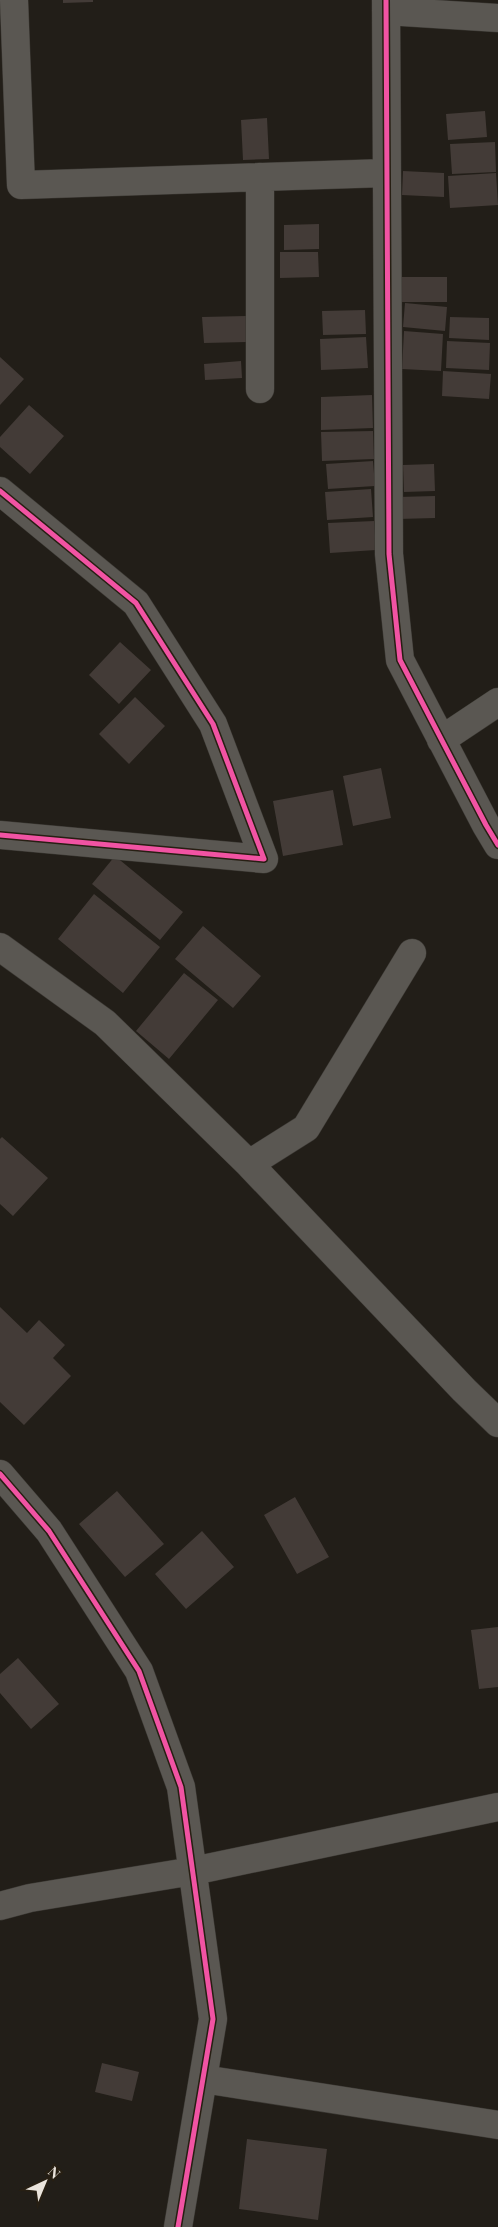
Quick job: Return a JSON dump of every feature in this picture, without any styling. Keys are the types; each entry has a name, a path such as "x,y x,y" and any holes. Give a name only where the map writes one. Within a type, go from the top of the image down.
{"street":[{"path":"14,0 21,185 386,173"},
{"path":"498,18 386,6 389,554 400,660 498,845"},
{"path":"260,177 260,389"},
{"path":"0,491 136,603 213,724 264,859 0,836"},
{"path":"441,740 498,702"},
{"path":"0,947 105,1023 249,1164 464,1390 498,1423"},
{"path":"249,1164 306,1128 412,953"},
{"path":"0,1474 49,1531 139,1671 182,1787 213,2019 178,2227"},
{"path":"0,1906 30,1898 193,1870 498,1807"},
{"path":"203,2079 498,2125"}],"building":[{"path":"63,0 93,0 93,2 63,3"},
{"path":"485,111 487,137 448,140 446,114"},
{"path":"267,118 269,159 243,160 241,120"},
{"path":"495,142 496,172 452,174 450,144"},
{"path":"403,171 444,173 444,197 402,195"},
{"path":"496,173 498,205 450,208 448,176"},
{"path":"319,224 319,249 284,250 284,225"},
{"path":"280,252 318,252 319,277 280,278"},
{"path":"402,277 447,277 447,302 402,302"},
{"path":"405,303 447,307 445,331 403,327"},
{"path":"365,310 366,334 323,335 322,311"},
{"path":"246,316 247,342 204,343 202,317"},
{"path":"450,317 489,318 489,340 449,338"},
{"path":"404,331 443,334 441,371 402,369"},
{"path":"366,337 368,368 321,370 320,339"},
{"path":"447,341 490,343 489,370 446,368"},
{"path":"0,357 24,379 0,405"},
{"path":"241,361 242,378 205,380 204,364"},
{"path":"443,371 491,374 489,399 442,396"},
{"path":"372,395 373,428 321,430 321,397"},
{"path":"29,405 64,436 30,474 0,447 0,437"},
{"path":"373,431 374,459 322,461 321,432"},
{"path":"373,461 375,486 328,489 326,464"},
{"path":"434,464 435,491 404,492 403,465"},
{"path":"371,489 373,517 327,520 325,492"},
{"path":"435,496 435,518 398,519 398,497"},
{"path":"374,521 376,550 330,553 328,523"},
{"path":"120,642 151,670 119,704 89,675"},
{"path":"135,697 165,726 129,764 99,734"},
{"path":"381,768 391,818 353,826 343,776"},
{"path":"333,790 343,845 283,856 273,801"},
{"path":"115,856 183,912 160,940 92,884"},
{"path":"94,894 160,947 123,993 58,939"},
{"path":"203,926 261,976 233,1008 175,959"},
{"path":"184,973 218,1000 169,1059 136,1031"},
{"path":"2,1137 48,1178 13,1216 0,1204 0,1139"},
{"path":"0,1307 27,1333 39,1320 65,1345 53,1358 71,1376 24,1425 0,1402"},
{"path":"117,1491 164,1544 125,1577 79,1524"},
{"path":"295,1497 329,1557 297,1574 264,1515"},
{"path":"202,1531 234,1567 186,1609 155,1574"},
{"path":"498,1627 498,1687 479,1689 471,1630"},
{"path":"18,1658 59,1704 31,1729 0,1693 0,1674"},
{"path":"102,2063 139,2072 132,2101 95,2092"},
{"path":"247,2139 327,2149 318,2220 239,2209"}],"cycle path":[{"path":"386,0 389,554 400,660 498,845"},
{"path":"0,491 136,603 213,724 264,859 0,835"},
{"path":"0,1474 49,1531 139,1671 181,1787 213,2019 178,2227"}]}
